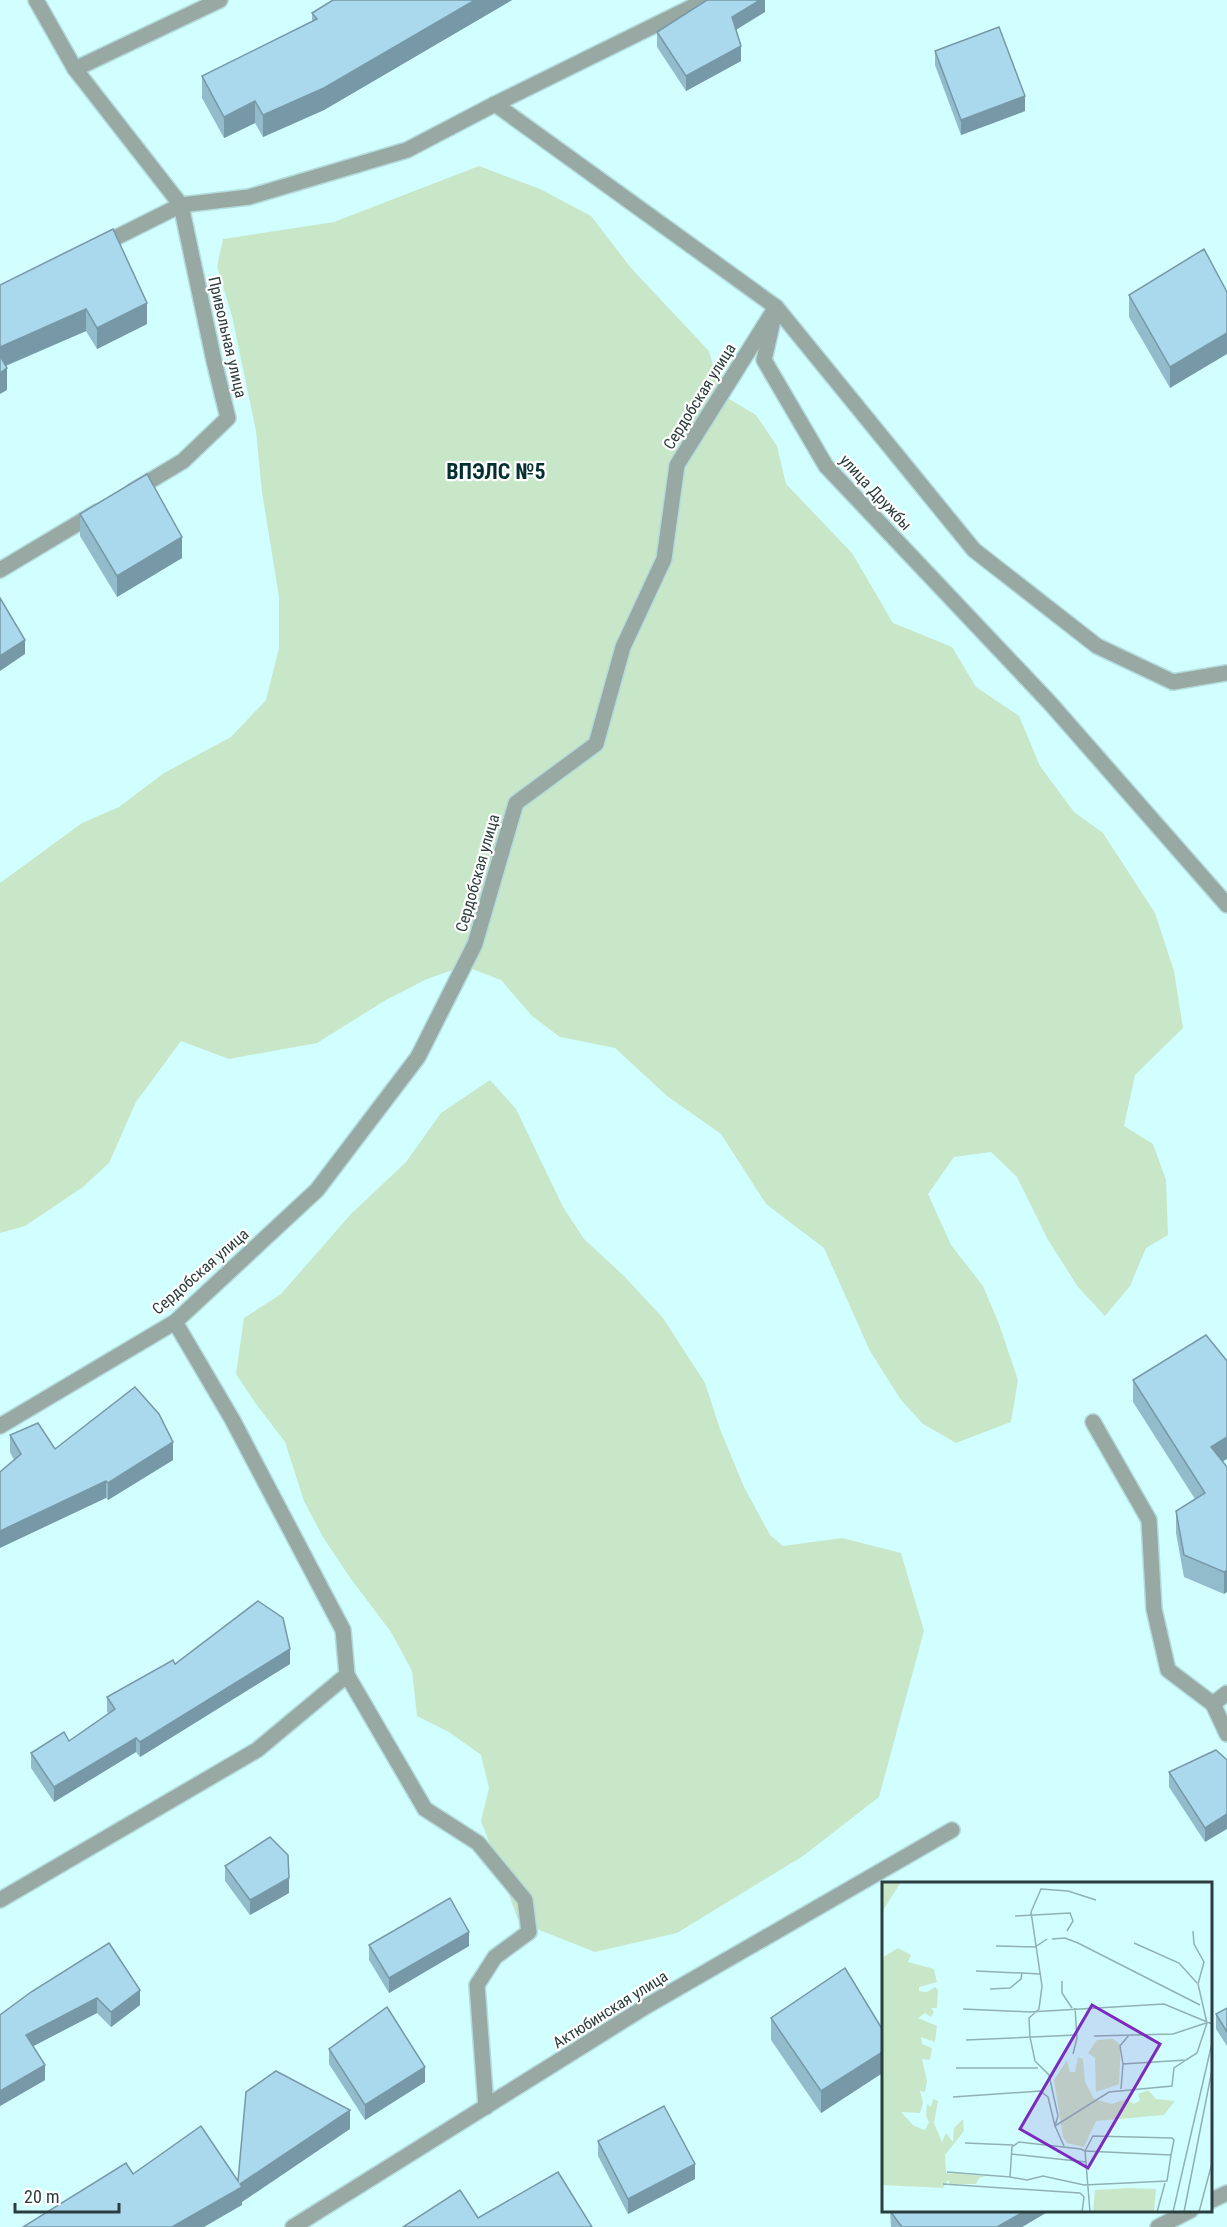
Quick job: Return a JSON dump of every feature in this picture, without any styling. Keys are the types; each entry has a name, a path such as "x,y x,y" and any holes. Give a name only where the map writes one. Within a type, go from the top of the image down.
{"street":[{"path":"36,0 75,69 181,205"},
{"path":"75,69 220,0"},
{"path":"89,252 181,205 249,197 407,150 706,0"},
{"path":"495,104 776,307 974,550 1097,646 1173,682 1227,673"},
{"name":"Привольная улица","path":"0,570 183,461 228,418 181,205"},
{"name":"улица Дружбы","path":"776,307 764,360 826,466 1050,703 1227,905"},
{"name":"Сердобская улица","path":"0,1425 175,1322 317,1190 418,1057 475,944 516,803 596,744 623,647 664,559 677,465 776,307"},
{"path":"175,1322 232,1419 343,1630 347,1675 425,1809 478,1843 525,1900 529,1932 495,1957 477,1985 486,2107"},
{"path":"1093,1422 1149,1520 1154,1609 1168,1670 1213,1704 1227,1734"},
{"path":"0,1900 257,1750 347,1675"},
{"path":"1213,1704 1227,1694"},
{"name":"Актюбинская улица","path":"293,2227 645,2007 952,1830"},
{"path":"1212,2200 1227,2193"},
{"path":"1158,2227 1189,2212"}],"green space":[{"path":"479,166 540,189 591,216 631,268 709,351 721,394 756,415 777,446 786,484 852,553 893,623 952,647 976,687 1019,716 1040,766 1074,812 1103,833 1155,913 1174,971 1183,1028 1135,1075 1124,1126 1153,1144 1166,1180 1168,1235 1146,1248 1130,1286 1105,1316 1078,1287 1048,1240 1017,1177 991,1152 954,1157 928,1194 951,1245 983,1286 999,1324 1018,1380 1011,1422 956,1443 923,1424 901,1400 870,1351 824,1248 766,1204 721,1134 667,1096 615,1048 560,1037 532,1016 501,980 464,966 427,979 386,1000 317,1043 229,1059 181,1041 136,1102 109,1163 83,1187 25,1226 0,1233 0,883 82,823 119,807 164,773 231,737 266,700 279,648 279,597 262,492 256,431 232,316 217,266 223,239 334,222"},
{"path":"490,1080 516,1109 563,1207 584,1239 623,1275 663,1318 705,1383 720,1429 744,1487 770,1535 783,1546 842,1538 901,1553 924,1631 879,1797 803,1856 677,1933 595,1952 519,1922 481,1821 489,1788 481,1755 449,1732 417,1716 412,1671 391,1632 323,1537 304,1501 285,1442 236,1374 244,1318 281,1294 351,1214 406,1162 441,1113"}],"building":[{"path":"333,0 475,0 324,88 263,115 255,101 224,117 202,76 317,19 312,13"},
{"path":"707,0 760,0 732,17 741,46 686,76 657,32"},
{"path":"999,27 1025,96 961,120 935,51"},
{"path":"113,229 147,303 97,328 86,309 0,347 0,285"},
{"path":"1204,249 1227,292 1227,333 1170,367 1129,295"},
{"path":"0,356 7,368 0,373"},
{"path":"147,474 182,537 117,576 80,514"},
{"path":"0,598 25,640 0,656"},
{"path":"1206,1335 1227,1361 1227,1437 1211,1447 1227,1467 1227,1570 1224,1572 1184,1555 1176,1511 1205,1493 1133,1380"},
{"path":"135,1387 159,1414 173,1442 108,1483 106,1481 0,1531 0,1472 21,1454 10,1435 38,1423 55,1449"},
{"path":"258,1601 283,1618 290,1649 140,1742 136,1738 54,1787 31,1753 64,1732 69,1741 115,1709 107,1697 173,1660 175,1664"},
{"path":"1216,1750 1227,1760 1227,1814 1205,1828 1169,1772"},
{"path":"270,1837 288,1855 289,1878 250,1900 225,1866"},
{"path":"450,1898 469,1932 389,1978 369,1945"},
{"path":"109,1943 140,1990 111,2012 97,1998 26,2035 45,2065 0,2091 0,2015 31,1992"},
{"path":"845,1968 882,2029 882,2052 821,2091 771,2018"},
{"path":"387,2007 425,2067 365,2105 329,2049"},
{"path":"1227,2008 1227,2032 1216,2014"},
{"path":"276,2071 350,2110 240,2184 242,2187 172,2227 23,2227 126,2163 133,2174 201,2126 238,2181 246,2092"},
{"path":"664,2106 695,2164 628,2199 598,2141"},
{"path":"558,2172 592,2227 403,2227 460,2190 478,2218"},
{"path":"891,2212 1023,2212 997,2227 902,2227"}],"district":[{"name":"ВПЭЛС №5","path":"496,471"}]}
